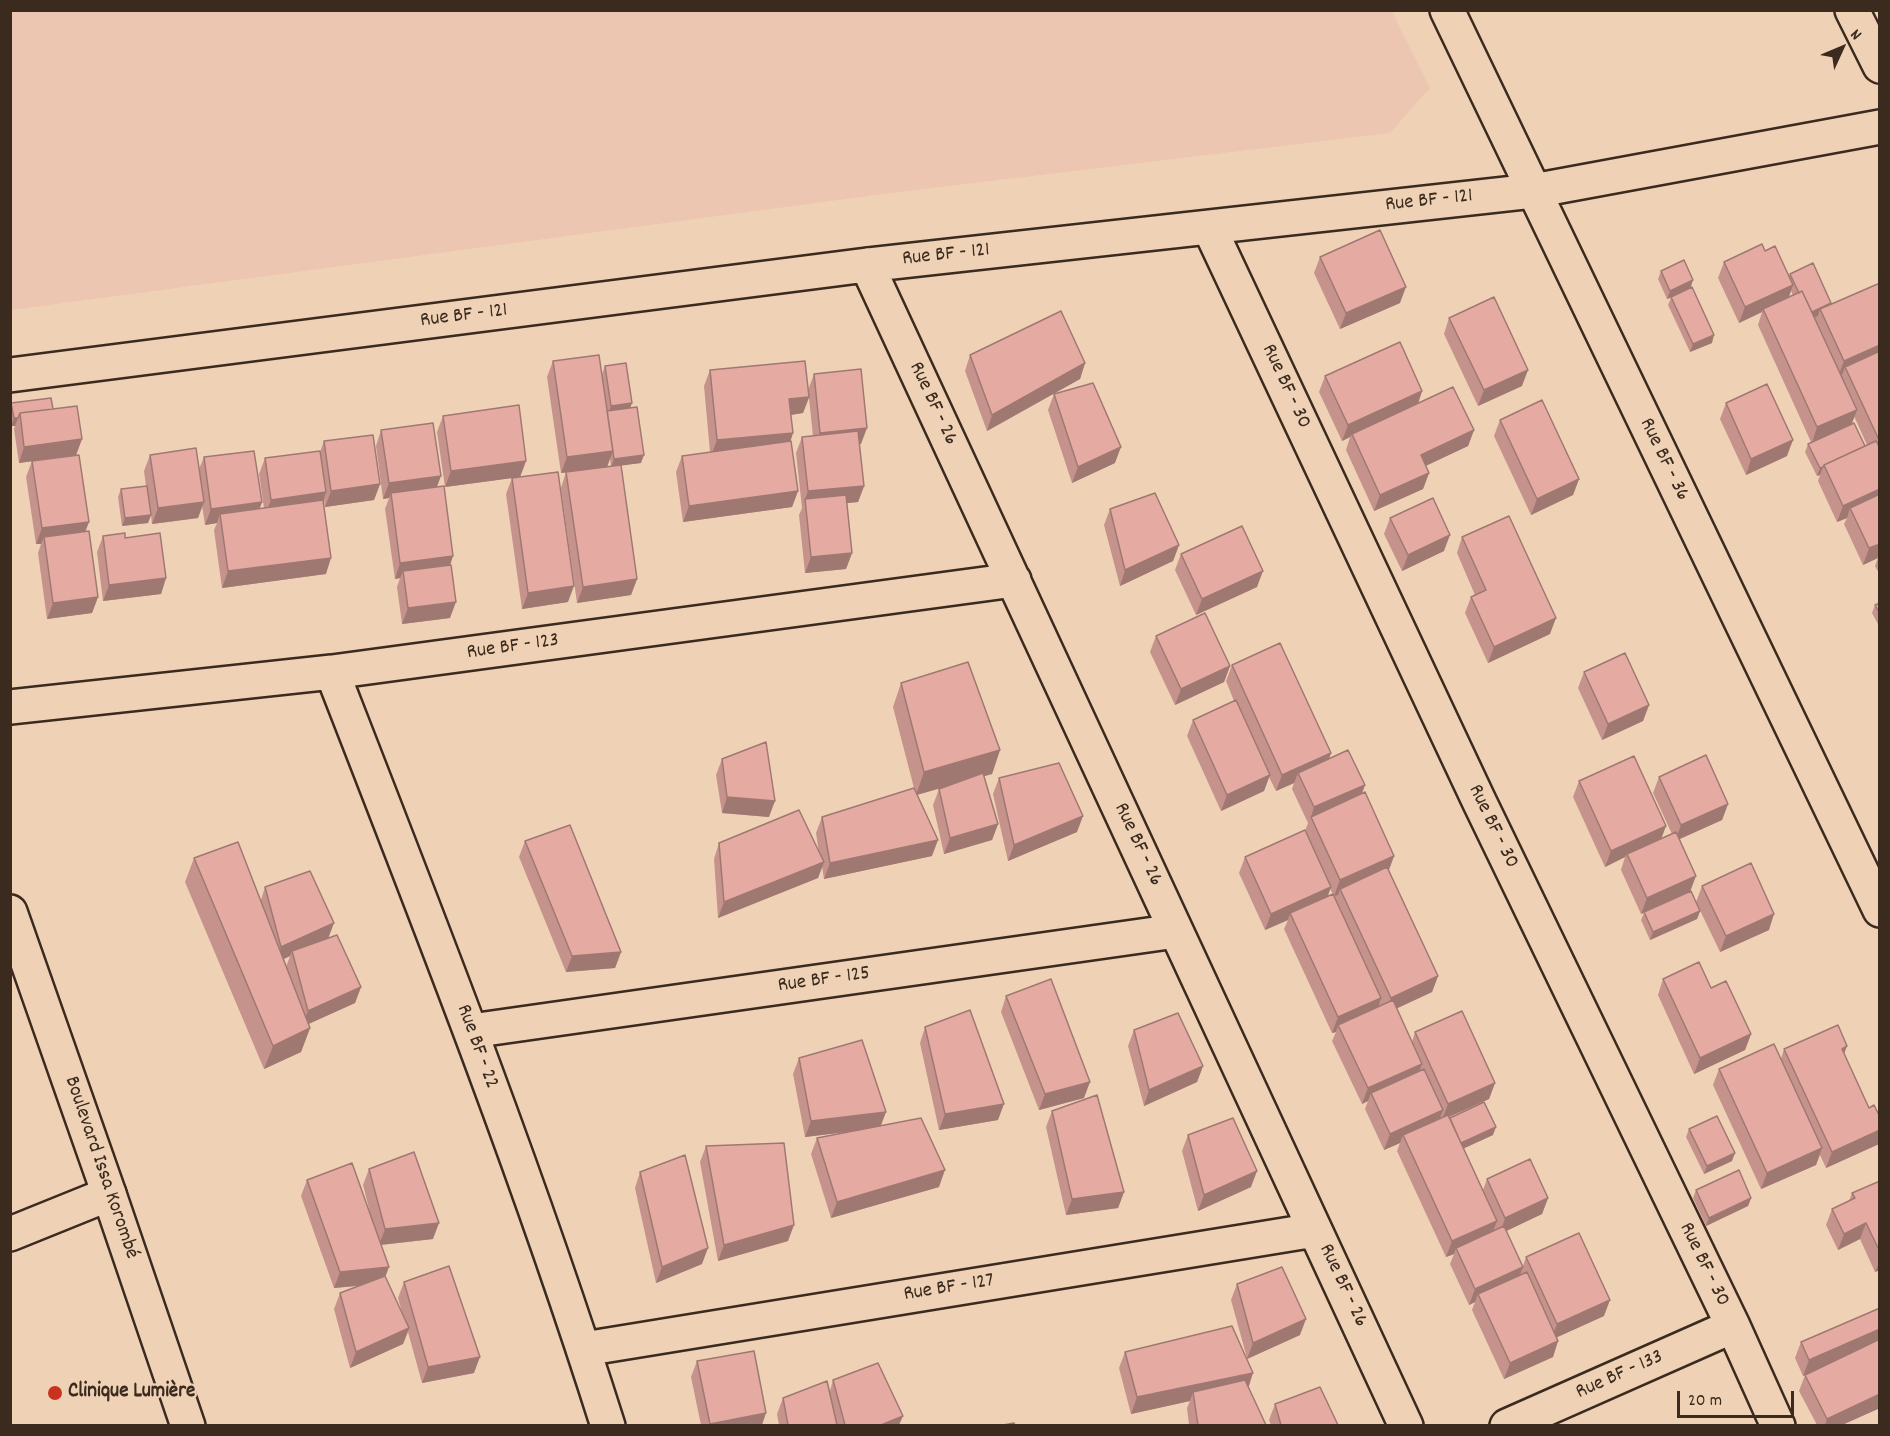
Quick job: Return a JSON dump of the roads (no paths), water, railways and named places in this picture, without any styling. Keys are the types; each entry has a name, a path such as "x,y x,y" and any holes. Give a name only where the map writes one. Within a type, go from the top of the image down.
{"street":[{"name":"Rue BF - 36","path":"1447,10 1880,910"},
{"path":"1852,10 1880,66"},
{"name":"Rue BF - 121","path":"10,375 867,265 1533,191 1880,127"},
{"name":"Rue BF - 30","path":"1209,227 1479,801 1733,1326 1778,1425"},
{"name":"Rue BF - 26","path":"867,265 1406,1425"},
{"name":"Rue BF - 123","path":"10,707 332,672 1014,580"},
{"name":"Rue BF - 22","path":"332,672 471,1030 584,1348 608,1425"},
{"name":"Boulevard Issa Korombé","path":"10,912 110,1194 188,1425"},
{"name":"Rue BF - 125","path":"471,1030 1176,931"},
{"path":"10,1234 110,1194"},
{"name":"Rue BF - 127","path":"584,1348 1315,1230"},
{"name":"Rue BF - 133","path":"1507,1425 1733,1326"}],"place":[{"name":"Clinique Lumière","path":"55,1393"}]}
